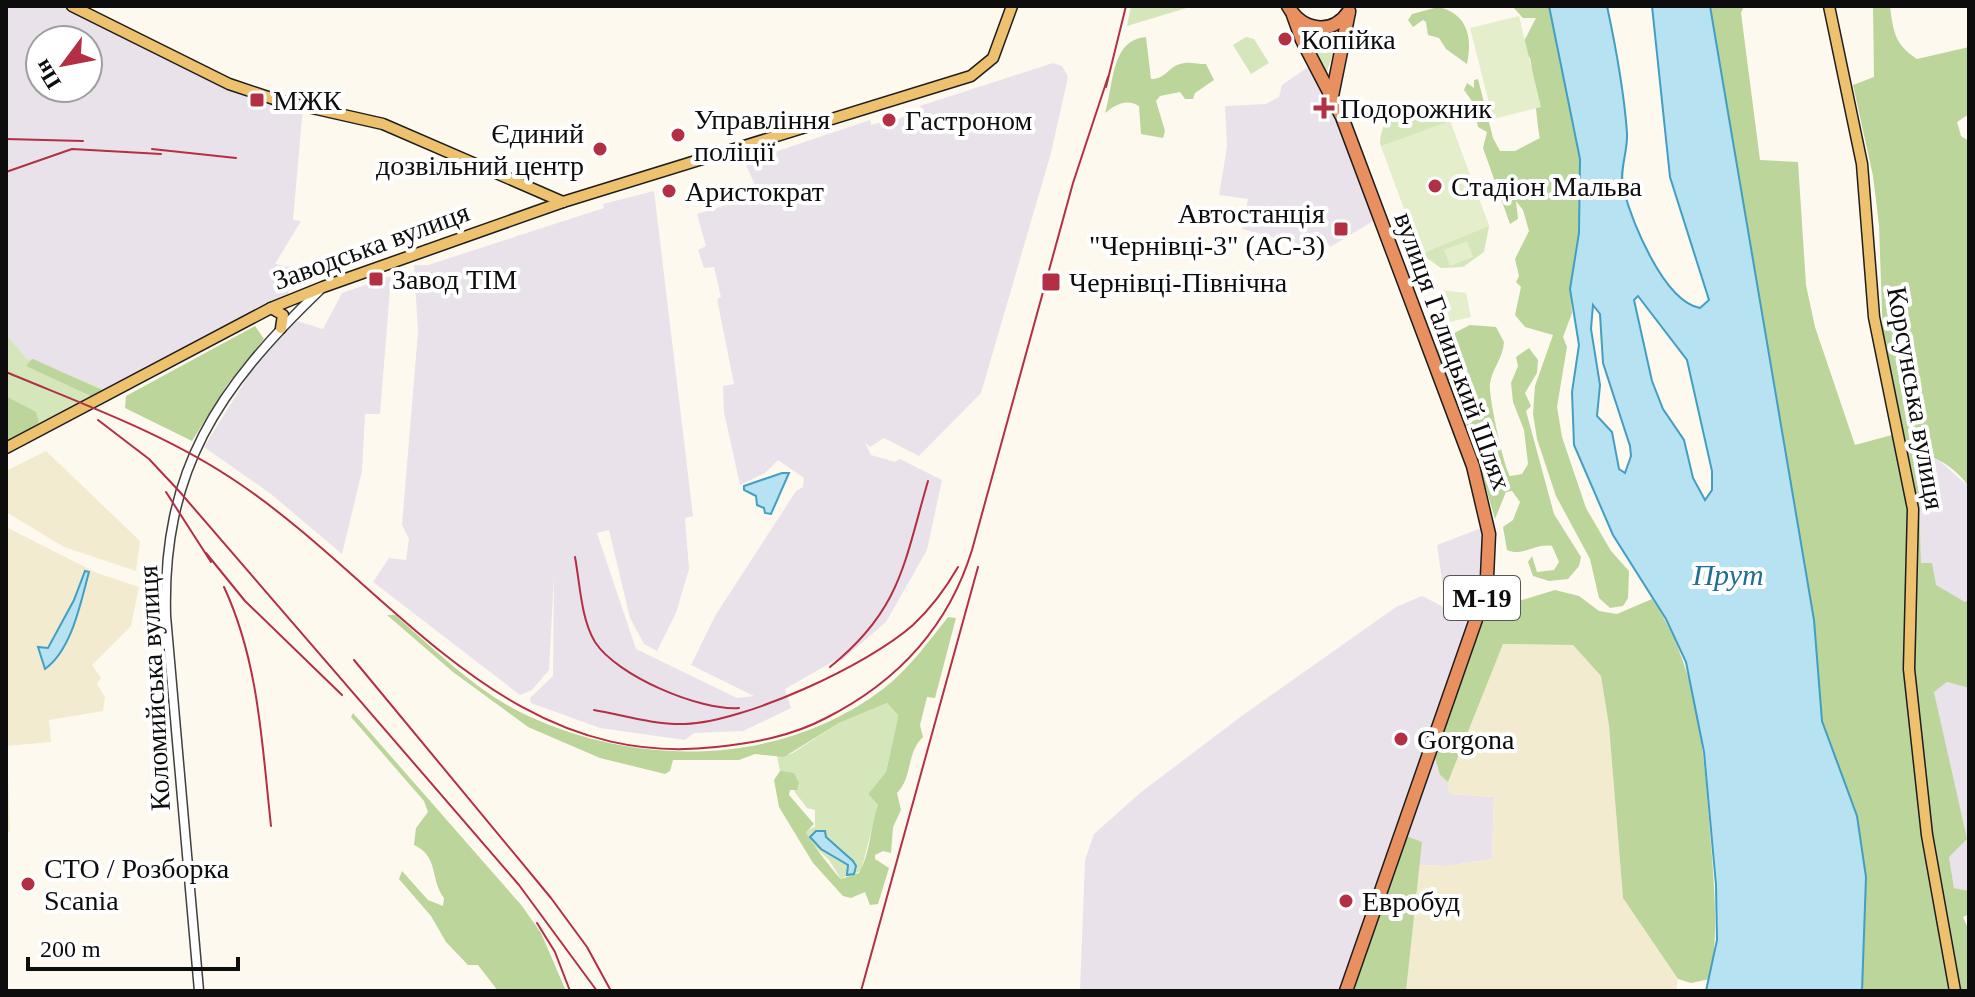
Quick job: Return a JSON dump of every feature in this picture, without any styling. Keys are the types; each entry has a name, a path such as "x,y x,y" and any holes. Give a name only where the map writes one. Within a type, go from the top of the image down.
{"highway":[{"name":"М-19","path":"1289,8 1307,25 1325,28 1336,24 1351,8"},
{"name":"вулиця Галицький Шлях","path":"1289,8 1332,96 1473,466 1489,534 1487,577 1481,605 1346,991"},
{"name":"М-19","path":"1332,96 1351,8"}],"main road":[{"path":"72,6 229,84 277,100 383,124 563,202"},
{"name":"Корсунська вулиця","path":"1829,6 1862,164 1874,317 1913,509 1909,669 1927,835 1955,991"},
{"name":"Заводська вулиця","path":"6,448 271,308 323,287 563,202 971,76 993,58 1012,7"},
{"path":"271,308 283,315 281,328"}],"street":[{"name":"Коломийська вулиця","path":"199,991 165,572 179,491 192,454 227,395 281,328 323,287"}],"shaded area":[{"path":"6,6 70,6 227,85 303,107 293,220 301,221 275,264 293,268 287,300 106,390 26,358 6,334"},
{"path":"1053,63 1062,66 1068,77 1051,153 981,393 919,456 884,438 870,447 865,443 871,455 895,462 900,459 942,480 927,550 886,622 842,660 839,658 785,689 791,708 743,731 694,733 685,740 600,728 531,703 530,698 553,676 554,575 549,670 532,690 520,695 373,582 389,558 406,560 409,539 402,525 418,332 414,265 428,265 604,208 603,204 654,191 693,516 685,518 689,569 676,613 657,651 644,644 630,618 609,530 597,533 636,649 737,698 754,696 691,665 715,616 796,491 803,487 804,478 778,460 765,473 740,485 724,412 723,386 734,384 717,299 721,297 714,267 704,268 698,250 706,246 697,214 759,195 745,162 870,120 871,125 882,122 884,126 909,114 913,127 925,123 920,106"},
{"path":"1314,63 1380,217 1330,247 1323,237 1306,246 1242,229 1248,199 1219,195 1227,147 1225,106 1266,104 1279,97 1282,85"},
{"path":"391,276 380,414 365,414 362,471 342,554 271,494 204,447 258,360 297,321 323,329 342,293"},
{"path":"46,451 140,541 136,571 64,547 6,512 6,471"},
{"path":"1922,453 1940,461 1969,487 1969,599 1965,602 1935,585 1921,563 1919,492 1912,454"},
{"path":"1489,525 1440,775 1448,782 1450,794 1494,797 1492,859 1446,866 1419,865 1422,842 1347,991 1080,991 1085,860 1094,834 1140,793 1243,715 1396,607 1422,596 1446,608 1437,545"},
{"path":"6,527 97,573 139,587 131,626 92,665 101,678 97,684 105,697 103,711 49,720 51,742 7,746 10,832 6,833"},
{"path":"1503,644 1573,645 1601,676 1609,726 1623,898 1678,979 1676,991 1406,991 1419,865 1446,866 1492,859 1494,797 1449,794 1448,782"},
{"path":"1947,682 1969,688 1968,891 1954,888 1949,857 1955,788 1934,692"}],"green space":[{"path":"1131,6 1193,6 1127,26"},
{"path":"1512,6 1549,6 1580,159 1577,263 1570,289 1572,313 1563,337 1567,347 1557,407 1562,437 1586,508 1611,551 1629,571 1628,598 1623,606 1610,608 1599,598 1590,559 1556,496 1537,439 1533,414 1535,386 1553,335 1525,327 1515,315 1521,287 1516,282 1519,276 1515,259 1529,231 1523,210 1516,201 1518,219 1510,224 1483,148 1487,132 1478,127 1474,104 1464,90 1467,83 1474,88 1474,80 1478,79 1493,138 1500,151 1515,151 1540,138 1530,58 1520,49 1536,18 1523,18"},
{"path":"1710,6 1744,6 1741,13 1760,160 1798,162 1806,285 1815,327 1855,445 1903,432 1883,340 1879,225 1873,176 1853,85 1874,77 1873,6 1890,6 1896,37 1917,59 1969,47 1969,114 1957,122 1961,136 1969,141 1969,487 1944,463 1928,456 1912,455 1919,492 1921,563 1932,563 1936,585 1965,602 1969,599 1969,688 1947,682 1934,692 1967,839 1949,857 1954,888 1969,891 1969,914 1963,917 1969,931 1969,991 1862,991 1866,877 1857,816 1822,721 1814,620"},
{"path":"1438,7 1456,15 1466,28 1469,45 1467,64 1446,49 1439,38 1428,35 1426,22 1423,20 1413,27 1408,20 1412,14"},
{"path":"1519,16 1541,107 1493,119 1470,28"},
{"path":"1340,33 1326,74 1308,35 1324,38"},
{"path":"1146,37 1151,79 1183,63 1190,63 1206,64 1214,80 1195,93 1193,99 1185,99 1180,92 1160,96 1156,101 1165,131 1163,138 1141,134 1139,106 1121,104 1105,113 1120,55 1134,40"},
{"path":"1246,37 1254,39 1269,63 1251,74 1233,45"},
{"name":"Стадіон Мальва","path":"1419,104 1437,109 1449,119 1489,226 1484,252 1463,267 1441,268 1421,254 1380,143 1383,127 1391,115 1403,107"},
{"name":"Стадіон Мальва","path":"1450,121 1489,226 1421,254 1381,146"},
{"path":"1467,241 1473,257 1450,266 1444,250"},
{"path":"1442,290 1466,293 1471,317 1450,322"},
{"path":"1470,325 1496,327 1504,342 1490,390 1510,476 1522,474 1528,464 1524,430 1513,402 1511,383 1518,366 1516,357 1529,348 1538,360 1537,373 1525,393 1531,406 1526,411 1554,514 1581,557 1579,566 1568,579 1549,581 1533,576 1528,562 1532,556 1537,572 1554,570 1559,562 1552,546 1518,552 1507,550 1503,527 1513,520 1520,502 1512,491 1506,492 1495,519 1471,436 1437,350 1456,332"},
{"path":"255,326 264,339 227,385 192,441 125,408 126,396"},
{"path":"6,334 26,358 106,390 39,423 35,412 6,396"},
{"path":"32,359 102,390 91,396 26,366"},
{"path":"6,396 36,412 39,423 6,443"},
{"path":"1555,590 1579,596 1599,611 1617,614 1652,599 1682,659 1692,691 1707,790 1715,918 1710,979 1691,983 1678,979 1623,898 1609,726 1601,676 1573,645 1503,644 1448,782 1440,775 1434,754 1482,606 1499,607"},
{"path":"387,615 395,615 470,680 520,712 564,730 610,743 658,750 705,751 752,746 798,734 842,715 883,689 918,655 948,617 956,618 935,698 927,697 920,725 923,737 914,750 905,780 897,793 901,810 893,827 891,853 883,851 875,855 875,859 889,868 878,904 870,905 865,892 851,898 843,896 813,863 779,807 774,780 780,771 794,773 799,782 797,790 790,790 789,795 814,824 806,832 811,841 841,879 859,873 866,857 878,805 868,794 886,772 897,722 898,715 887,703 839,723 784,757 755,754 739,760 673,760 670,771 665,774 600,758 528,727 453,672"},
{"path":"887,703 898,715 897,722 886,772 868,794 878,805 861,871 854,874 853,861 825,837 810,837 849,865 848,875 841,879 829,860 805,837 807,830 815,827 815,810 807,808 794,791 799,782 797,777 780,771 777,756 791,754 839,723"},
{"path":"353,713 522,906 541,933 566,991 498,991 478,965 468,965 446,942 431,916 399,879 402,871 428,900 443,906 444,898 431,862 414,845 416,828 428,812 424,801 351,717"},
{"path":"1406,836 1422,842 1406,991 1347,991"}],"water":[{"name":"Прут","path":"1549,6 1607,6 1626,117 1627,140 1622,181 1627,202 1662,276 1686,302 1700,308 1709,300 1670,177 1652,6 1710,6 1814,620 1822,721 1857,816 1866,877 1862,991 1706,991 1717,940 1716,885 1704,752 1686,662 1666,619 1613,535 1574,445 1572,392 1579,345 1570,289 1579,233 1580,159","holes":["1638,296 1687,360 1712,471 1712,490 1705,500 1693,478 1684,440 1663,409 1652,381 1634,300","1593,305 1600,314 1603,363 1630,446 1631,456 1625,473 1619,469 1612,432 1597,416 1600,385 1591,329"]},
{"path":"789,473 771,514 765,513 764,508 757,505 756,496 744,490 744,486"},
{"path":"85,571 89,572 69,638 45,669 38,647 48,648 74,600"},
{"path":"816,831 825,831 826,837 853,861 856,866 854,874 847,875 848,865 821,849 810,837"}],"railway":[{"path":"1106,87 1126,6"},
{"path":"6,372 156,436 213,466 296,526 457,664 513,702 574,731 641,747 716,747 772,738 826,718 875,688 917,650 949,604 972,550 1073,183 1108,77"},
{"path":"6,139 83,141"},
{"path":"6,172 72,149 161,154"},
{"path":"152,149 236,158"},
{"path":"98,420 149,459 179,491 519,885 597,991"},
{"path":"830,667 854,646 886,605 905,561 928,481"},
{"path":"166,492 211,562"},
{"path":"206,553 245,601 342,695"},
{"path":"575,557 590,633 606,655 640,679 661,689 703,704 739,708"},
{"path":"594,710 685,724 710,721 772,702 837,673 893,641 926,612 958,567"},
{"path":"861,991 978,567"},
{"path":"224,587 236,615 252,674 271,826"},
{"path":"354,660 551,898 587,947 611,991"},
{"path":"537,923 555,952 570,991"}],"place":[{"name":"Копійка","path":"1285,39"},
{"name":"МЖК","path":"257,100"},
{"name":"Подорожник","path":"1324,108"},
{"name":"Гастроном","path":"889,120"},
{"name":"Управління поліції","path":"678,135"},
{"name":"Єдиний дозвільний центр","path":"600,149"},
{"name":"Стадіон Мальва","path":"1435,186"},
{"name":"Аристократ","path":"669,191"},
{"name":"Автостанція \"Чернівці-3\" (АС-3)","path":"1341,229"},
{"name":"Завод ТІМ","path":"376,279"},
{"name":"Чернівці-Північна","path":"1051,282"},
{"name":"Gorgona","path":"1401,739"},
{"name":"СТО / Розборка Scania","path":"28,884"},
{"name":"Евробуд","path":"1346,901"}]}
